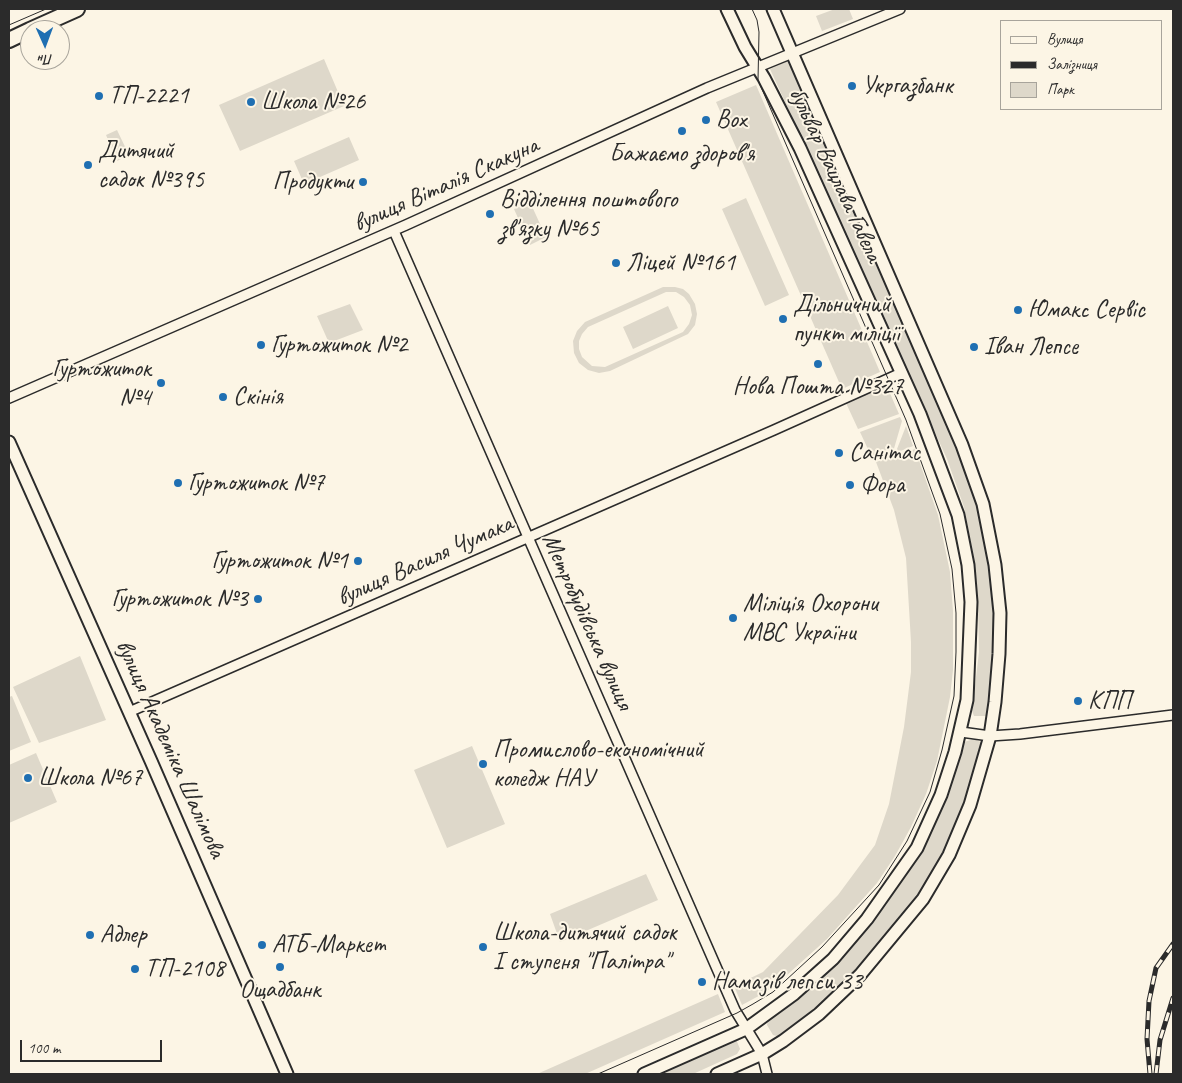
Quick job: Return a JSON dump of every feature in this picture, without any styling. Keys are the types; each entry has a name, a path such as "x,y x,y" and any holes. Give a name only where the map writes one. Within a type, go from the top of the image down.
{"main road":[{"path":"52,20 77,9"},
{"name":"бульвар Вацлава Гавела","path":"644,1074 746,1029 794,994 833,959 888,890 917,848 941,795 960,732 967,700 971,602 968,565 958,515 920,414 800,148 745,47 727,9"},
{"name":"бульвар Вацлава Гавела","path":"716,1074 762,1054 819,1014 860,975 923,900 949,855 970,805 990,736 995,702 1000,613 984,504 962,445 774,9"},
{"name":"вулиця Академіка Шалімова","path":"9,442 287,1074"}],"street":[{"name":"вулиця Віталія Скакуна","path":"9,398 394,231 707,88 900,9"},
{"name":"Метробудівська вулиця","path":"394,231 731,1001 762,1054 767,1074"},
{"name":"вулиця Василя Чумака","path":"129,712 774,430 900,372"},
{"path":"960,732 990,736 1020,734 1173,715"}],"green space":[{"path":"835,9 849,9 853,19 822,31 816,16"},
{"path":"324,59 344,106 240,151 219,105"},
{"path":"788,61 960,454 979,504 989,563 995,653 990,710 986,716 974,716 972,711 979,652 978,606 975,565 964,507 947,459 770,69"},
{"path":"756,85 880,372 842,389 716,102"},
{"path":"117,130 129,155 117,161 106,135"},
{"path":"349,137 359,160 304,184 294,161"},
{"path":"746,198 789,295 765,306 722,209"},
{"path":"530,202 546,237 530,245 514,209"},
{"path":"663,287 683,289 689,294 695,304 697,314 695,325 688,334 610,371 599,373 588,370 579,363 574,353 573,341 577,331 585,322","holes":["666,292 676,292 684,297 690,305 692,315 689,324 683,332 605,367 592,366 582,357 579,341 588,327"]},
{"path":"350,304 363,330 329,343 317,316"},
{"path":"668,306 678,328 633,349 623,327"},
{"path":"886,384 899,414 858,429 846,403"},
{"path":"900,417 902,421 893,452 873,460 860,432"},
{"path":"906,426 913,446 898,452 897,449"},
{"path":"915,449 938,515 950,572 953,611 953,670 950,697 937,761 926,794 911,827 877,883 827,939 766,992 742,1005 734,986 763,972 838,895 875,845 889,804 904,727 911,672 911,642 906,558 894,510 876,462"},
{"path":"80,656 106,720 39,743 13,687"},
{"path":"12,696 31,742 9,751 9,697"},
{"path":"974,739 983,743 966,802 944,852 919,894 893,931 814,1011 780,1037 773,1035 767,1025 768,1019 870,923 896,890 921,848 947,796 964,742"},
{"path":"472,746 505,824 447,848 414,770"},
{"name":"Школа №67","path":"36,753 57,802 9,823 9,765"},
{"path":"646,874 658,900 560,942 550,914"},
{"path":"718,994 725,1012 585,1074 537,1074"},
{"path":"736,1039 740,1049 737,1054 693,1074 650,1074"}],"tram line":[{"path":"9,25 46,9"},
{"path":"598,1074 737,1013 753,1004 773,992 822,947 879,885 907,841 930,792 954,696 956,613 952,569 940,514 906,420 758,80 759,32 757,20 752,9"}],"railway":[{"path":"1150,1074 1147,1039 1149,1001 1156,968 1173,944"},
{"path":"1156,1074 1160,1040 1173,998"}],"place":[{"name":"Укргазбанк","path":"852,86"},
{"name":"ТП-2221","path":"99,96"},
{"name":"Школа №26","path":"251,102"},
{"name":"Box","path":"706,120"},
{"name":"Бажаємо здоров'я","path":"682,131"},
{"name":"Дитячий садок №395","path":"88,165"},
{"name":"Продукти","path":"363,182"},
{"name":"Відділення поштового зв'язку №65","path":"490,214"},
{"name":"Ліцей №161","path":"616,263"},
{"name":"Юмакс Сервіс","path":"1018,310"},
{"name":"Дільничний пункт міліції","path":"783,319"},
{"name":"Гуртожиток №2","path":"261,345"},
{"name":"Іван Лепсе","path":"974,347"},
{"name":"Нова Пошта №327","path":"818,364"},
{"name":"Гуртожиток №4","path":"161,383"},
{"name":"Скінія","path":"223,397"},
{"name":"Санітас","path":"839,453"},
{"name":"Гуртожиток №7","path":"178,483"},
{"name":"Фора","path":"850,485"},
{"name":"Гуртожиток №1","path":"358,561"},
{"name":"Гуртожиток №3","path":"258,599"},
{"name":"Міліція Охорони МВС України","path":"733,618"},
{"name":"КПП","path":"1078,701"},
{"name":"Промислово-економічний коледж НАУ","path":"483,764"},
{"name":"Школа №67","path":"28,778"},
{"name":"Адлер","path":"90,935"},
{"name":"АТБ-Маркет","path":"262,945"},
{"name":"Школа-дитячий садок І ступеня \"Палітра\"","path":"483,947"},
{"name":"Ощадбанк","path":"280,967"},
{"name":"ТП-2108","path":"135,969"},
{"name":"Намазів лепси 33","path":"702,982"}]}
